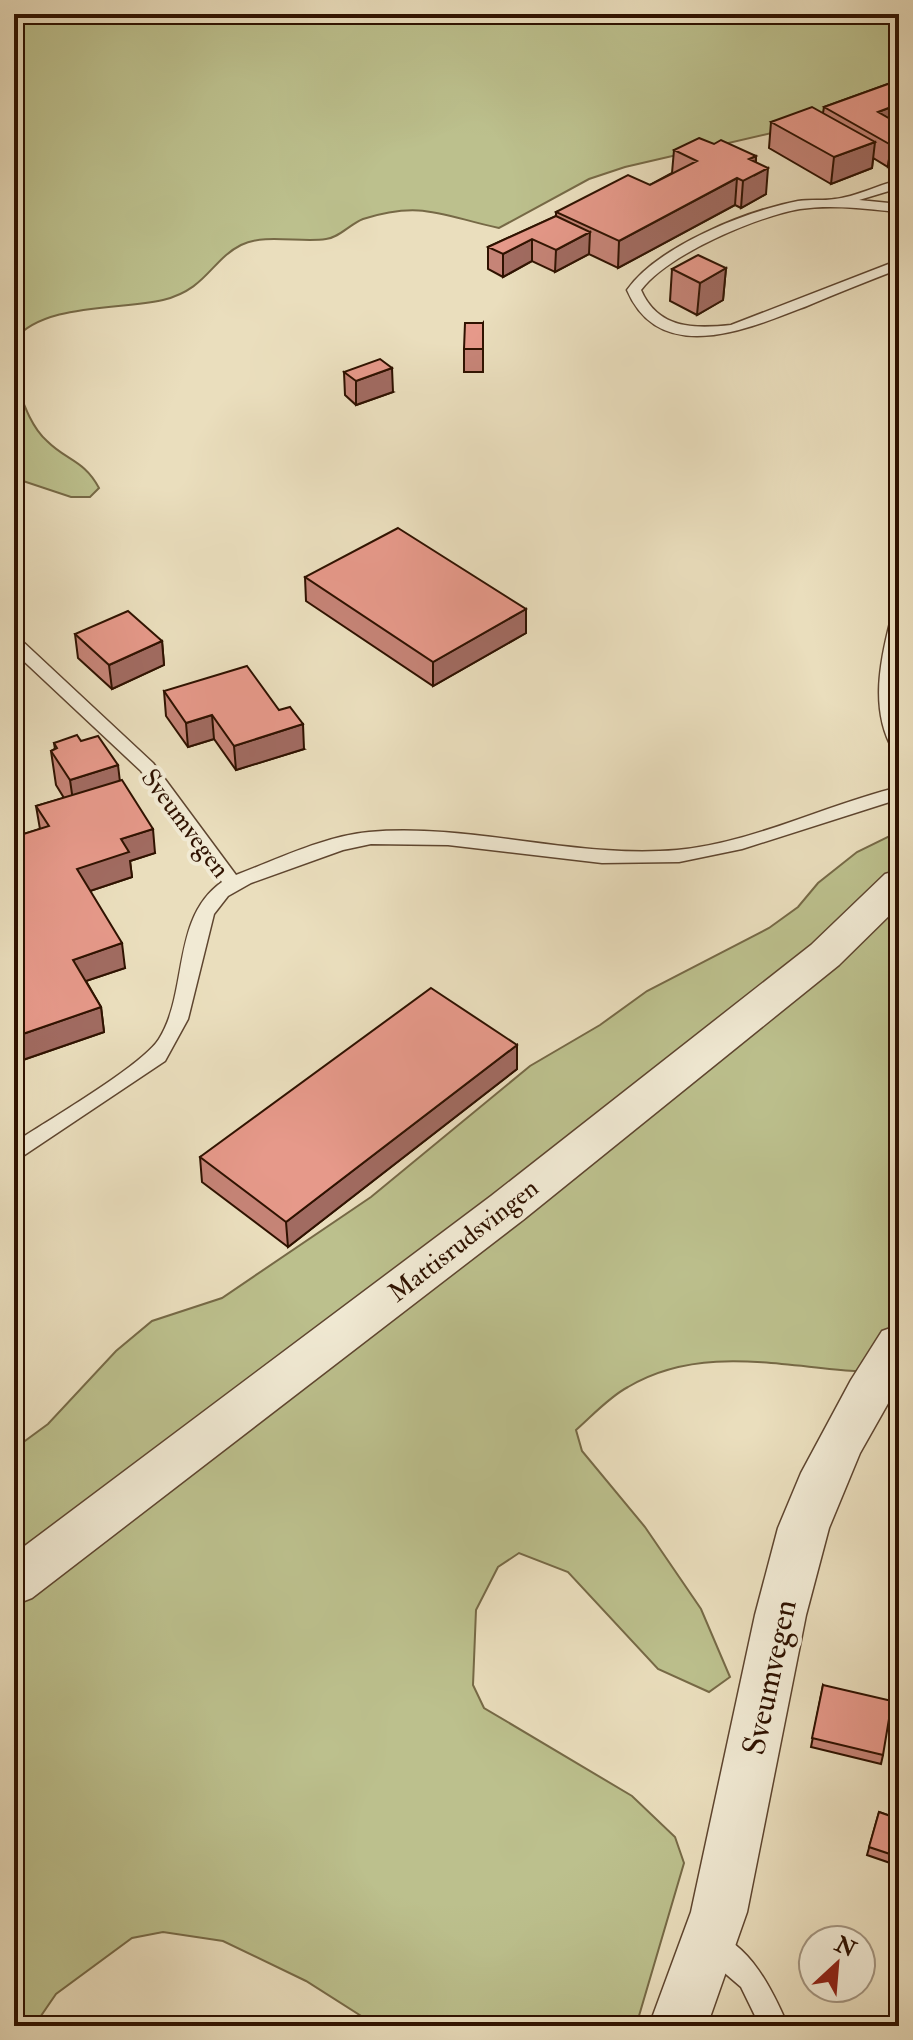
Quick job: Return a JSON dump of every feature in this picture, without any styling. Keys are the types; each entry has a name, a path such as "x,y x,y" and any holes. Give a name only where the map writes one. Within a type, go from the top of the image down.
{"street":[{"name":"Mattisrudsvingen","path":"14,1583 531,1188 825,955 899,883"},
{"name":"Sveumvegen","path":"678,2026 709,1942 740,1827 763,1691 796,1553 823,1483 854,1418 899,1344"}],"lane":[{"path":"835,204 899,184"},
{"path":"899,208 835,204 775,209 673,257 636,285 638,304 649,319 684,330 734,329 899,264"},
{"path":"899,619 887,660 884,694 888,721 899,746"},
{"name":"Sveumvegen","path":"14,643 147,767 233,884 214,899 205,919 176,1028 168,1045 158,1056 14,1154"},
{"path":"233,884 369,838 619,856 676,856 764,838 818,815 899,793"},
{"path":"709,1942 751,1978 774,2026"}],"green space":[{"path":"14,14 899,14 899,91 832,119 625,167 589,179 499,228 417,210 383,213 363,219 331,238 250,241 231,251 199,282 178,295 145,303 63,314 27,328 14,340"},
{"path":"14,378 27,412 41,435 81,466 99,488 90,497 71,497 14,478"},
{"path":"899,827 899,1372 865,1372 761,1362 693,1364 660,1372 628,1387 607,1401 576,1430 582,1451 645,1527 701,1609 730,1677 709,1692 658,1669 568,1572 519,1553 498,1567 476,1610 473,1685 484,1708 632,1796 675,1837 684,1863 636,2026 377,2026 306,1981 223,1941 163,1932 132,1938 56,1994 34,2026 14,2026 14,1449 48,1424 116,1351 152,1321 222,1298 371,1197 530,1066 600,1025 647,991 769,928 798,907 818,883 857,852 890,836"}],"building":[{"path":"899,80 899,104 878,112 899,124 899,142 891,145 824,107"},
{"path":"812,107 875,142 834,157 771,122"},
{"path":"699,138 714,144 721,140 756,156 749,159 768,168 743,181 737,178 619,241 556,212 628,175 650,185 697,161 674,150"},
{"path":"556,216 590,232 556,250 532,239 503,254 488,247"},
{"path":"698,255 726,268 700,283 672,269"},
{"path":"465,323 483,323 483,349 464,349"},
{"path":"380,359 392,368 356,381 344,372"},
{"path":"398,528 526,609 433,662 305,577"},
{"path":"128,611 162,641 109,665 75,634"},
{"path":"247,666 279,710 290,707 303,724 234,746 212,715 186,723 164,691"},
{"path":"77,735 81,741 98,736 118,765 70,780 51,751 57,748 54,743"},
{"path":"122,780 153,829 121,839 129,852 77,869 122,943 73,960 101,1007 14,1037 14,837 49,826 36,806"},
{"path":"431,988 517,1045 286,1222 200,1157"},
{"path":"823,1685 892,1701 883,1755 812,1738"},
{"path":"879,1812 899,1819 899,1857 869,1847"}]}
